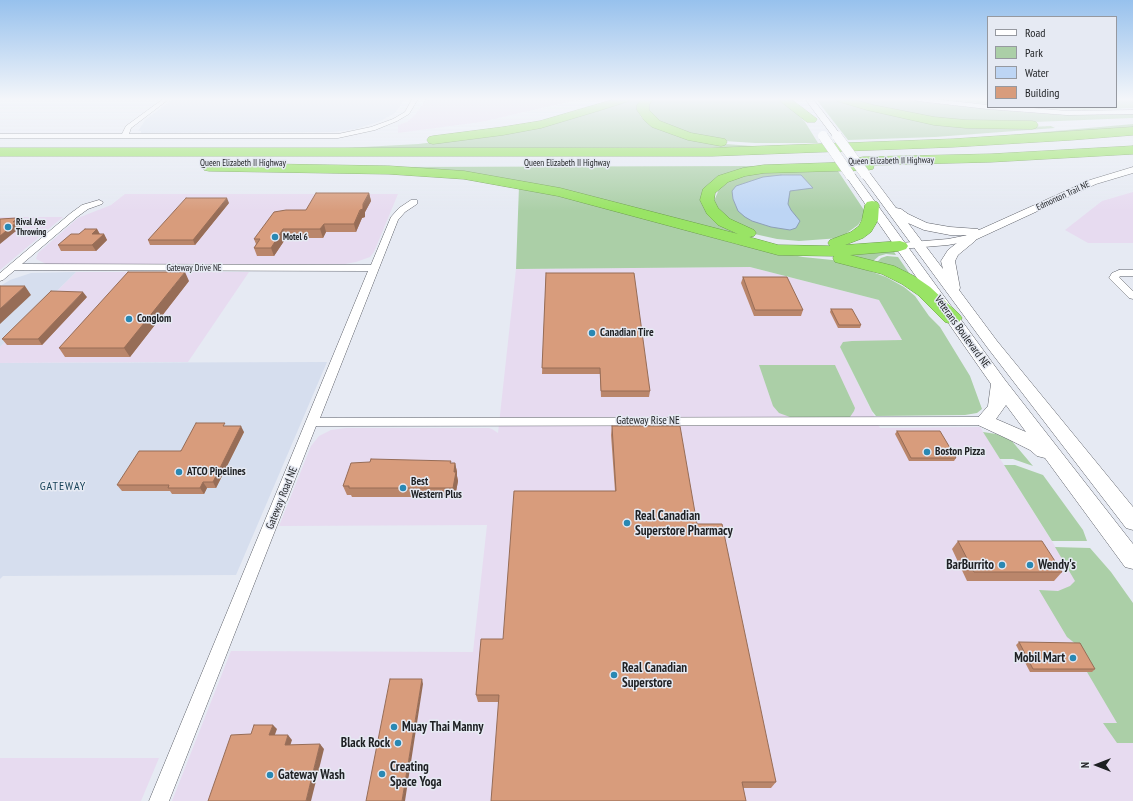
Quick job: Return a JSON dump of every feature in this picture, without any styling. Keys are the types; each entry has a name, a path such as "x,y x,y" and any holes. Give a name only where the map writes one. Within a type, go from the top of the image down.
{"highway":[{"path":"0,151 319,147 407,143 466,136"},
{"path":"690,136 716,141 754,144 809,144 976,136"},
{"name":"Queen Elizabeth II Highway","path":"0,151 712,152 975,142 1056,136"},
{"path":"907,242 798,244 770,240 747,233 724,222 712,212 707,200 708,192 718,182 728,177 743,172 764,169 983,163 1103,155 1133,150"},
{"name":"Queen Elizabeth II Highway","path":"0,163 98,164 900,161 1036,156 1133,150"},
{"path":"98,164 144,165"},
{"path":"197,167 389,170 443,173 488,179 560,192 764,247 849,259 888,270 908,280 924,291 952,318"},
{"path":"836,243 857,235 865,229 870,220 872,205"},
{"path":"804,252 822,252 907,242"}],"main road":[{"name":"Veterans Boulevard NE","path":"824,136 872,205 955,294 1034,398 1133,522"},
{"name":"Veterans Boulevard NE","path":"837,136 888,204 907,242 952,318 1058,463 1133,560"},
{"path":"888,204 904,217 924,226 973,235"},
{"path":"955,294 949,273 948,261 953,254 973,235"},
{"path":"999,384 997,406 994,412 984,421 1036,445 1058,463"}],"street":[{"name":"Edmonton Trail NE","path":"907,242 948,242 995,228 1093,182 1133,170"},
{"path":"0,278 74,215 85,207 98,202"},
{"name":"Gateway Road NE","path":"159,801 394,219 402,210 414,202"},
{"name":"Gateway Drive NE","path":"13,267 375,268"},
{"path":"1133,273 1118,273 1114,278 1133,296"},
{"name":"Gateway Rise NE","path":"313,422 984,421"}],"shaded area":[{"path":"1133,192 1133,243 1088,243 1065,230 1102,201"},
{"path":"125,194 398,194 374,252 370,257 345,264 46,264 36,259 38,253 78,218 111,205"},
{"path":"0,217 63,217 0,270"},
{"path":"750,267 879,300 902,340 840,347 880,428 980,427 1133,670 1133,801 172,801 231,651 473,652 487,525 279,526 311,446 319,436 331,430 346,428 489,428 498,433 516,269"},
{"path":"76,272 249,272 188,362 0,363 0,347"},
{"path":"76,272 0,347 0,286 10,280 31,273"},
{"path":"327,362 236,575 3,576 0,579 0,363"},
{"path":"0,758 159,758 141,801 0,801"}],"green space":[{"path":"690,136 712,143 766,147 344,149 418,144 476,137"},
{"path":"703,136 814,136 818,143 755,143 724,141"},
{"path":"845,136 943,136 935,137 848,140"},
{"path":"763,166 704,190 727,228 742,238 507,180 375,167"},
{"path":"783,170 838,171 866,213 858,225 840,238 799,241 777,239 750,233 716,210 714,201 720,187 732,179 757,173"},
{"path":"519,186 611,209 736,244 803,257 842,261 886,277 904,287 915,296 929,316 940,327 970,376 982,409 977,413 965,415 876,416 872,411 840,347 843,342 902,340 879,300 750,267 516,269"},
{"path":"893,250 896,255 886,254 879,256 872,262 841,254"},
{"path":"887,256 898,257 914,280 876,263 881,258"},
{"path":"759,365 835,365 855,408 854,411 850,417 790,417 779,413 773,406"},
{"path":"983,432 996,434 1011,440 1033,466 1013,459 1000,459"},
{"path":"1004,465 1015,465 1043,475 1083,530 1087,541 1052,541"},
{"path":"1055,547 1090,548 1111,572 1133,603 1133,743 1117,743 1103,723 1117,723 1087,672 1077,645 1067,637 1039,590 1058,591 1070,586 1075,581"}],"water":[{"path":"801,175 813,188 790,191 788,204 800,221 796,228 790,230 771,227 752,221 738,211 733,199 732,191 736,186 763,177"}],"building":[{"path":"316,193 369,193 363,204 363,209 360,210 354,224 324,224 320,229 283,229 271,248 254,248 260,239 254,239 274,212 286,210 306,210"},
{"path":"186,198 227,198 193,240 148,240"},
{"path":"17,218 13,222 17,222 0,236 0,219"},
{"path":"85,229 97,229 92,234 104,234 92,245 58,245 71,234 79,234"},
{"name":"Conglom","path":"128,272 185,272 124,348 59,348"},
{"name":"Canadian Tire","path":"546,273 634,273 650,391 601,391 600,368 542,368"},
{"path":"743,277 787,277 803,310 755,310"},
{"path":"0,286 25,286 0,309"},
{"path":"51,291 83,292 38,339 2,339"},
{"path":"831,309 852,309 861,325 839,325"},
{"name":"ATCO Pipelines","path":"196,423 225,423 223,426 241,426 213,482 203,482 200,488 168,488 169,485 117,485 139,451 181,451"},
{"name":"Real Canadian Superstore","path":"612,426 680,426 697,524 722,524 776,782 742,782 746,801 491,801 499,695 476,695 481,639 503,639 514,491 616,491"},
{"name":"Boston Pizza","path":"897,431 940,431 956,458 911,458"},
{"name":"Best Western Plus","path":"371,459 451,461 450,463 455,463 454,472 456,472 453,488 349,488 349,486 343,486 351,463 370,462"},
{"path":"958,541 1042,541 1062,572 974,572"},
{"path":"1019,642 1080,643 1095,669 1033,669"},
{"name":"Black Rock","path":"390,679 422,679 402,801 366,801"},
{"name":"Gateway Wash","path":"254,725 273,725 269,735 288,735 285,745 320,744 306,801 208,801 231,735 251,734"}],"place":[{"name":"Rival Axe Throwing","path":"8,227"},
{"name":"Motel 6","path":"275,237"},
{"name":"Conglom","path":"129,319"},
{"name":"Canadian Tire","path":"592,333"},
{"name":"Boston Pizza","path":"927,452"},
{"name":"ATCO Pipelines","path":"179,472"},
{"name":"Best Western Plus","path":"403,488"},
{"name":"Real Canadian Superstore Pharmacy","path":"627,523"},
{"name":"BarBurrito","path":"1002,565"},
{"name":"Wendy's","path":"1030,565"},
{"name":"Mobil Mart","path":"1073,658"},
{"name":"Real Canadian Superstore","path":"614,675"},
{"name":"Muay Thai Manny","path":"394,727"},
{"name":"Black Rock","path":"398,743"},
{"name":"Creating Space Yoga","path":"382,774"},
{"name":"Gateway Wash","path":"270,775"}],"district":[{"name":"GATEWAY","path":"63,487"}]}
